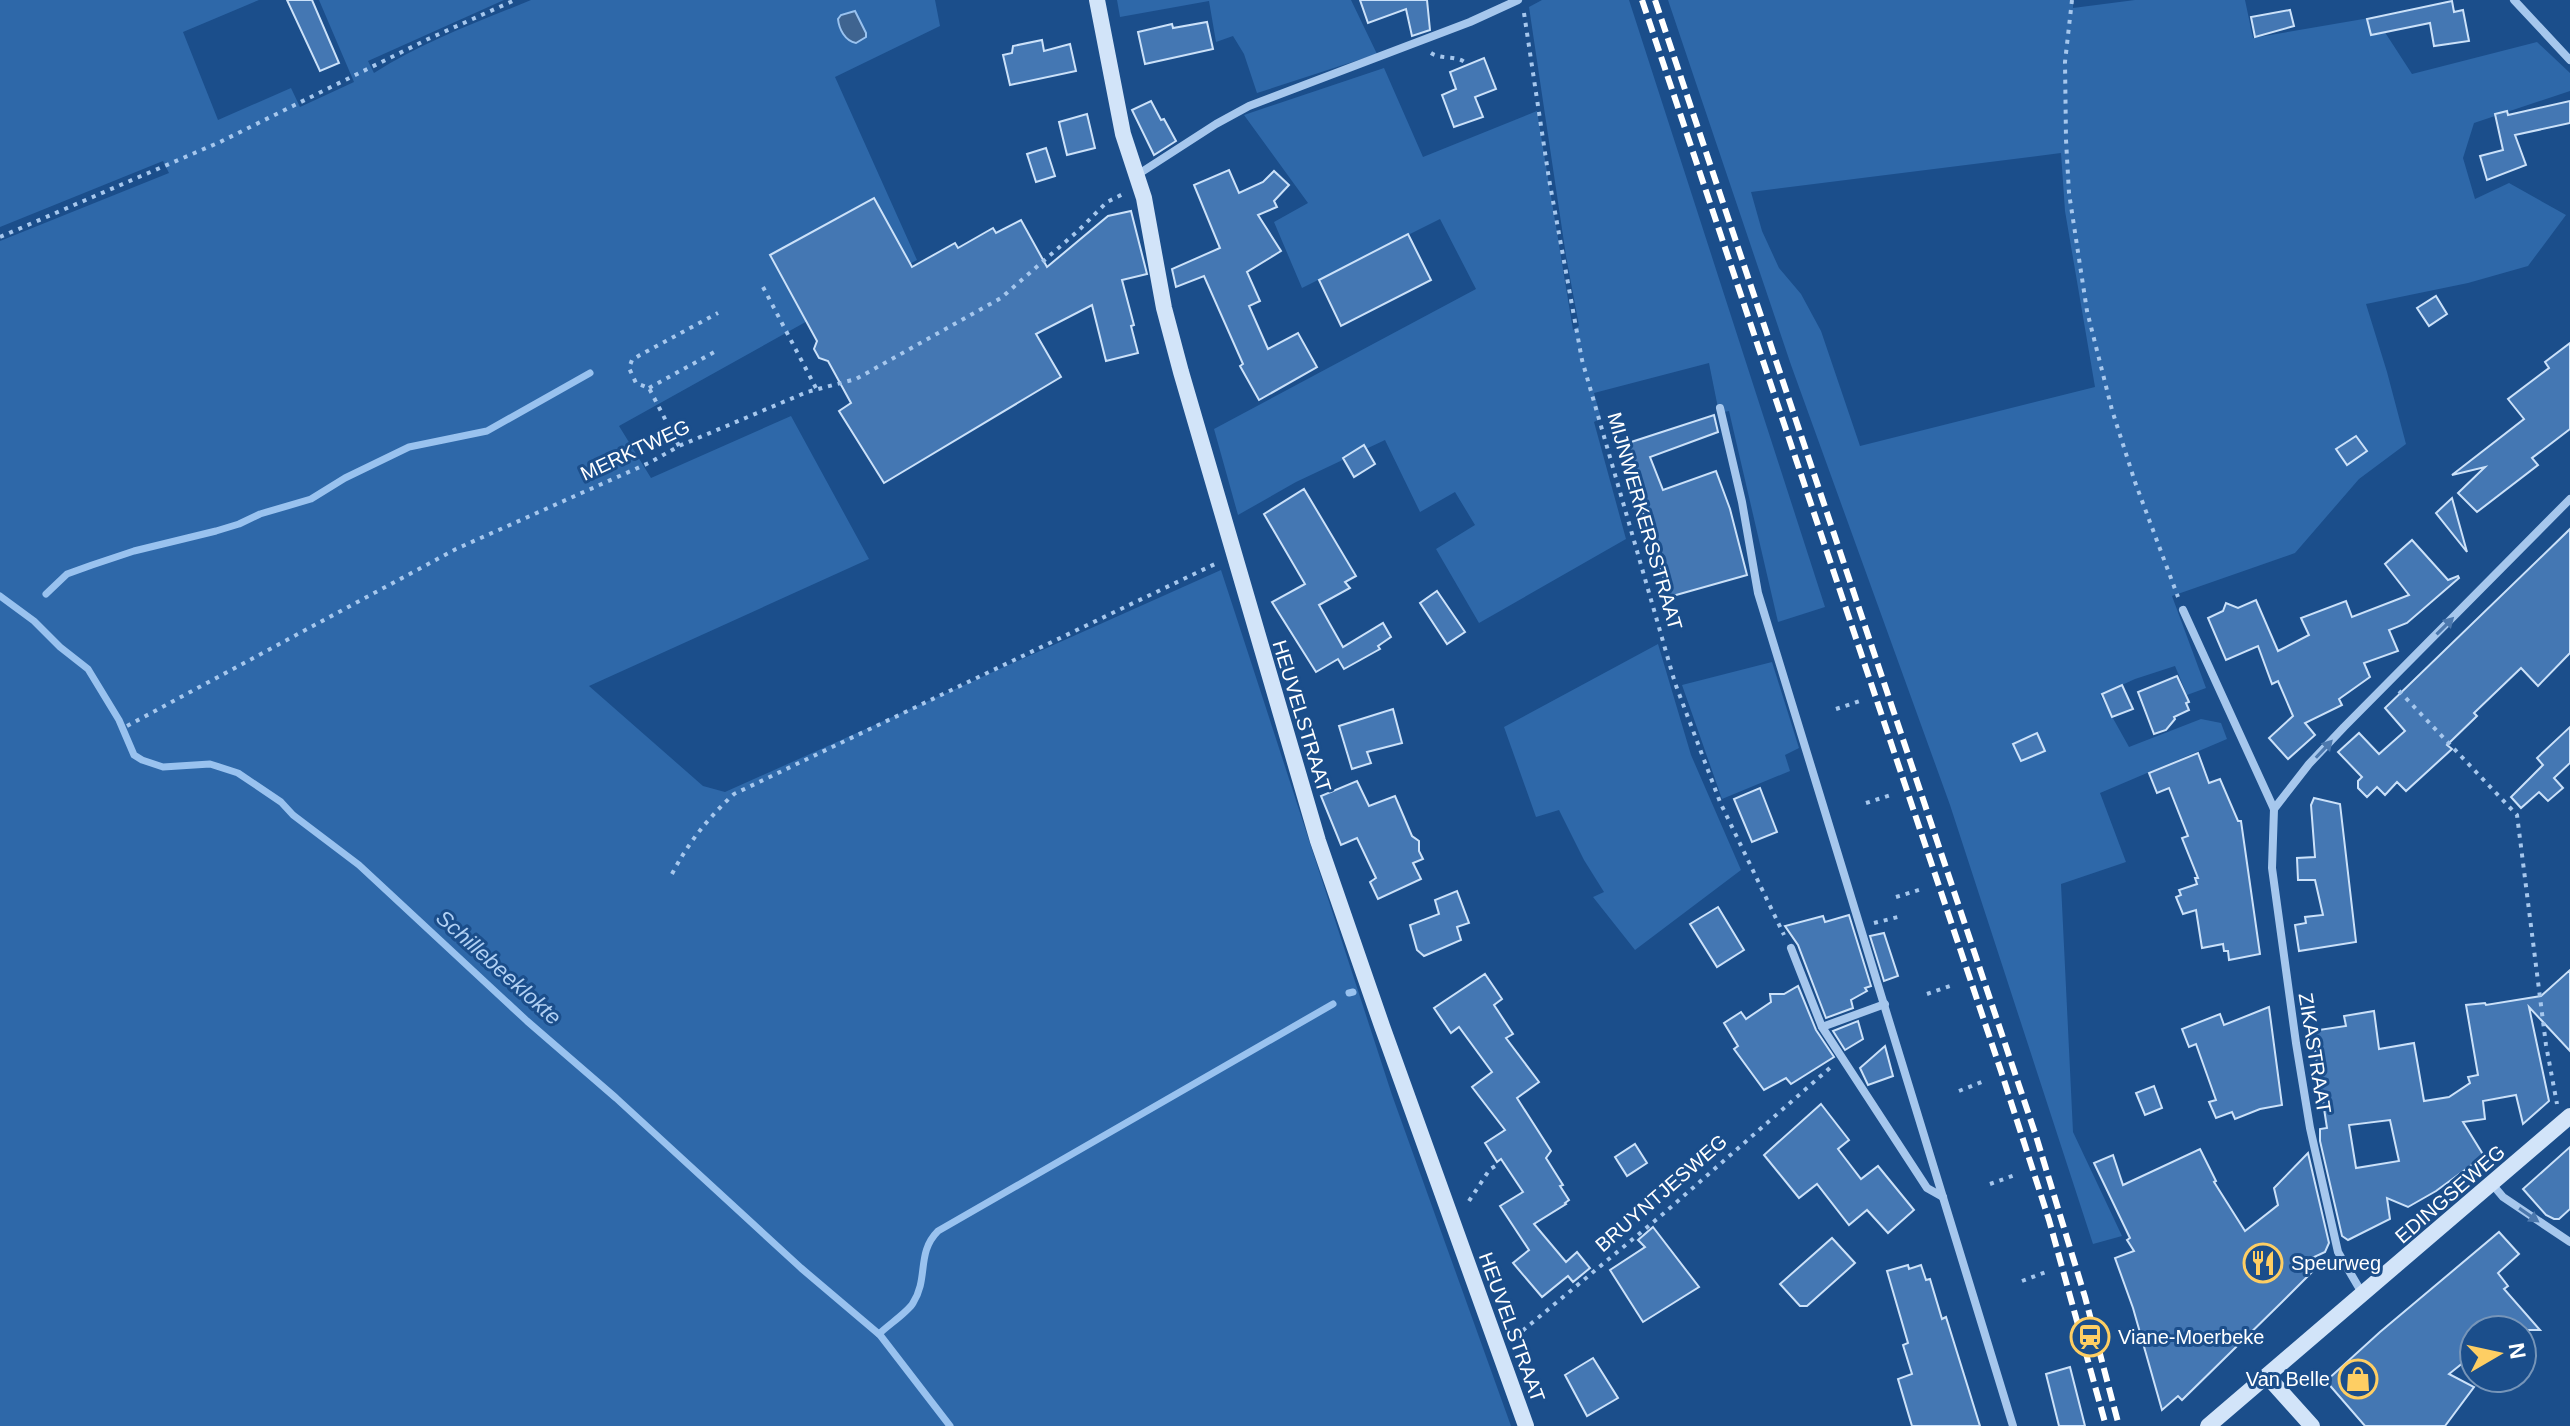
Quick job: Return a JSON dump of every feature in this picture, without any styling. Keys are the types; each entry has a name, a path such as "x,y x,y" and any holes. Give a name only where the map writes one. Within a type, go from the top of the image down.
{"street":[{"name":"HEUVELSTRAAT","path":"1097,0 1123,134 1139,180 1164,308 1318,841 1526,1426"},
{"path":"2514,0 2570,60"},
{"path":"1139,180 1216,124 1249,106 1520,2"},
{"path":"1720,408 1742,502 1758,593 2013,1426"},
{"path":"2274,809 2309,764 2570,499"},
{"name":"ZIKASTRAAT","path":"2183,610 2274,809 2272,868 2310,1128 2338,1252 2363,1294"},
{"path":"1791,948 1822,1027 1927,1188 1943,1197"},
{"path":"1822,1027 1885,1004"},
{"name":"EDINGSEWEG","path":"2208,1426 2568,1118"},
{"path":"2492,1184 2503,1197 2570,1242"},
{"path":"2267,1376 2312,1426"}],"path":[{"path":"0,237 220,142 301,100 515,0"},
{"path":"2072,0 2065,62 2067,153 2069,193 2087,311 2130,467 2183,610"},
{"name":"MIJNWERKERSSTRAAT","path":"1520,2 1582,360 1675,683 1720,802 1791,948"},
{"path":"1425,50 1442,58 1461,59 1466,63"},
{"name":"MERKTWEG","path":"127,726 456,549 651,462 679,446 817,390 856,379 1001,298 1107,202 1139,180"},
{"path":"763,287 817,390"},
{"path":"679,446 649,388 636,383 629,368 632,360 718,313"},
{"path":"649,388 718,350"},
{"path":"672,874 687,846 718,808 734,794 1233,555"},
{"path":"2390,681 2517,815 2552,1087 2555,1101 2568,1118"},
{"path":"1836,709 1860,701"},
{"path":"1866,803 1891,795"},
{"path":"1896,897 1922,889"},
{"path":"1861,925 1902,916"},
{"path":"1927,994 1953,985"},
{"name":"BRUYNTJESWEG","path":"1499,1350 1663,1214 1842,1058"},
{"path":"1959,1091 1984,1081"},
{"path":"1469,1201 1490,1169 1497,1165"},
{"path":"1990,1184 2015,1175"},
{"path":"2022,1281 2046,1272"}],"shaded area":[{"path":"0,0 259,0 183,32 218,120 291,88 300,107 354,82 319,0 504,0 368,61 374,73 431,42 531,0 935,0 940,26 835,77 917,260 619,426 651,478 791,416 869,559 589,686 703,786 725,792 1221,570 1392,1095 1511,1426 0,1426 0,241 169,173 163,161 0,227"},
{"path":"1117,0 1351,0 1377,54 1257,93 1244,54 1233,36 1216,42 1209,1 1120,17"},
{"path":"1542,0 1629,0 1825,607 1778,622 1729,411 1719,413 1709,363 1594,393 1601,418 1594,422 1626,539 1479,623 1436,549 1475,525 1455,492 1420,512 1385,440 1296,482 1238,515 1214,429 1476,289 1440,219 1302,288 1274,222 1308,203 1244,115 1384,68 1423,157 1537,111 1573,330 1579,326 1529,7"},
{"path":"1668,0 2073,0 2073,8 2135,0 2245,0 2253,38 2375,17 2412,74 2537,42 2570,73 2570,91 2474,123 2463,158 2475,199 2509,183 2566,215 2528,266 2468,283 2366,304 2406,444 2359,479 2295,553 2172,596 2206,688 2187,695 2175,666 2100,695 2129,747 2201,719 2221,723 2227,739 2100,793 2126,862 2061,884 2073,1132 2122,1236 2093,1244 1950,805 1791,365","holes":["2061,153 2065,211 2095,387 1860,446 1821,331 1801,294 1779,268 1762,231 1751,192"]},
{"path":"855,11 866,33 866,37 856,43 843,34 838,19"},
{"path":"1658,644 1691,755 1741,870 1635,950 1593,897 1604,892 1559,810 1536,817 1504,727"},
{"path":"1772,662 1799,748 1785,755 1790,771 1722,799 1682,685"}],"building":[{"path":"287,0 312,0 339,63 320,71"},
{"path":"1360,0 1427,0 1430,30 1412,36 1406,9 1368,23"},
{"path":"2452,1 2454,12 2463,10 2469,41 2434,46 2430,23 2371,35 2367,19"},
{"path":"2290,10 2294,26 2255,37 2251,17"},
{"path":"1207,22 1213,49 1145,64 1138,32 1172,24 1173,28"},
{"path":"1042,40 1044,51 1070,44 1076,71 1010,85 1003,55 1012,53 1013,46"},
{"path":"1484,58 1496,89 1475,97 1483,117 1454,127 1442,95 1456,89 1450,72"},
{"path":"1151,101 1176,141 1154,155 1132,110"},
{"path":"2570,101 2570,123 2515,135 2526,165 2487,180 2480,156 2503,150 2495,114 2507,111 2508,115"},
{"path":"1087,114 1095,148 1067,155 1059,122"},
{"path":"1046,148 1055,176 1036,182 1027,154"},
{"path":"1229,170 1239,193 1263,182 1274,171 1289,185 1274,201 1277,207 1258,215 1281,251 1247,272 1260,301 1249,306 1268,349 1298,333 1317,367 1259,400 1240,366 1243,364 1204,276 1176,287 1172,269 1220,248 1194,185"},
{"path":"874,198 912,267 955,243 958,248 993,228 996,233 1021,220 1047,267 1108,216 1131,211 1147,274 1122,280 1138,353 1106,361 1092,305 1036,334 1061,377 884,483 839,411 851,403 828,361 819,358 814,349 817,341 770,255"},
{"path":"1408,234 1431,280 1341,326 1319,280"},
{"path":"2436,296 2447,314 2429,326 2417,308"},
{"path":"2570,343 2570,429 2532,458 2538,465 2477,512 2458,493 2485,467 2452,475 2524,419 2508,399 2549,368 2545,362"},
{"path":"1714,415 1718,432 1650,457 1663,490 1716,471 1730,509 1747,575 1669,597 1653,541 1619,446"},
{"path":"2356,436 2367,451 2347,465 2336,449"},
{"path":"1364,445 1375,464 1354,477 1343,458"},
{"path":"1304,489 1356,576 1345,582 1350,588 1319,605 1343,647 1383,623 1391,637 1378,646 1380,649 1344,669 1338,659 1316,672 1272,602 1305,584 1264,514"},
{"path":"2452,498 2467,552 2436,513"},
{"path":"2570,529 2570,653 2538,686 2521,668 2474,713 2477,716 2447,745 2452,749 2406,791 2397,782 2385,795 2377,787 2367,797 2358,788 2362,777 2338,752 2359,733 2379,754 2405,731 2385,708"},
{"path":"2412,540 2448,580 2459,578 2407,623 2389,630 2398,651 2364,663 2370,677 2339,699 2342,705 2305,723 2315,735 2288,759 2269,738 2293,716 2278,681 2272,684 2258,646 2226,660 2208,618 2223,611 2226,603 2238,608 2256,600 2278,651 2309,635 2301,618 2346,601 2352,617 2409,595 2385,564"},
{"path":"1437,591 1465,632 1447,644 1420,603"},
{"path":"2177,676 2189,702 2186,703 2189,710 2174,717 2166,730 2154,734 2138,692"},
{"path":"2122,685 2133,709 2112,717 2102,694"},
{"path":"1393,709 1402,743 1367,752 1371,763 1352,769 1339,726"},
{"path":"2570,727 2570,763 2554,778 2563,788 2548,801 2539,792 2521,808 2511,797 2543,765 2537,758"},
{"path":"2037,733 2045,751 2021,761 2013,744"},
{"path":"2198,753 2209,783 2220,779 2238,821 2241,821 2260,954 2229,960 2223,944 2202,948 2196,910 2183,914 2176,897 2181,895 2179,890 2197,884 2195,878 2198,878 2182,838 2188,836 2169,788 2157,793 2149,773"},
{"path":"1357,781 1369,806 1395,796 1412,836 1419,841 1423,859 1413,863 1421,879 1378,899 1370,882 1376,878 1357,838 1341,845 1321,796"},
{"path":"1760,788 1777,832 1752,842 1734,799"},
{"path":"2314,798 2340,804 2356,942 2299,951 2295,925 2306,923 2305,917 2323,915 2315,880 2298,880 2297,858 2315,857 2311,805"},
{"path":"1457,891 1469,923 1457,927 1461,940 1424,956 1417,950 1410,925 1439,914 1435,900"},
{"path":"1718,907 1744,950 1717,967 1690,924"},
{"path":"1849,915 1871,986 1851,1000 1853,1008 1826,1018 1798,945 1785,926 1823,916 1825,922"},
{"path":"1884,933 1898,976 1884,981 1870,936"},
{"path":"2570,970 2570,1051 2529,1007 2549,1101 2523,1124 2516,1095 2483,1101 2485,1119 2463,1122 2484,1156 2408,1207 2387,1198 2390,1219 2348,1240 2342,1236 2320,1141 2320,1129 2327,1128 2312,1031 2346,1026 2344,1016 2374,1011 2379,1049 2414,1043 2424,1101 2449,1097 2470,1083 2468,1077 2478,1075 2466,1005 2541,996","holes":["2390,1120 2399,1161 2356,1168 2349,1125"]},
{"path":"1485,974 1502,999 1494,1005 1513,1034 1506,1038 1539,1082 1517,1098 1551,1151 1546,1158 1569,1200 1534,1224 1566,1262 1577,1252 1590,1268 1573,1282 1568,1276 1542,1297 1513,1263 1529,1250 1500,1206 1523,1192 1501,1159 1497,1162 1485,1143 1505,1130 1472,1087 1492,1072 1459,1027 1451,1033 1434,1008"},
{"path":"1798,986 1816,1030 1834,1057 1791,1084 1786,1078 1764,1090 1734,1049 1738,1046 1724,1023 1741,1012 1746,1019 1771,1002 1770,994 1784,994"},
{"path":"2269,1007 2282,1105 2260,1109 2235,1119 2232,1112 2216,1118 2209,1102 2216,1100 2196,1044 2189,1047 2182,1029 2220,1014 2224,1025"},
{"path":"1858,1021 1863,1039 1845,1050 1833,1031"},
{"path":"1885,1046 1893,1076 1868,1085 1860,1068"},
{"path":"2154,1086 2162,1108 2145,1115 2136,1093"},
{"path":"1821,1104 1849,1140 1838,1149 1861,1179 1878,1166 1914,1210 1888,1233 1867,1210 1849,1225 1817,1184 1799,1198 1764,1155"},
{"path":"1635,1144 1647,1163 1627,1176 1615,1157"},
{"path":"2570,1147 2570,1209 2559,1219 2554,1219 2546,1215 2523,1189"},
{"path":"2200,1149 2214,1182 2245,1231 2278,1205 2274,1188 2308,1153 2329,1243 2325,1252 2310,1259 2315,1267 2313,1271 2282,1302 2182,1400 2178,1396 2162,1410 2133,1308 2115,1258 2134,1251 2094,1163 2113,1155 2123,1185"},
{"path":"1653,1227 1699,1287 1643,1322 1610,1270 1645,1247 1638,1240"},
{"path":"2499,1232 2519,1254 2498,1273 2508,1286 2504,1289 2526,1314 2458,1314 2458,1367 2449,1374 2458,1379 2458,1394 2469,1394 2445,1426 2365,1426 2326,1381"},
{"path":"1832,1238 1855,1263 1807,1306 1800,1306 1780,1284"},
{"path":"1908,1265 1909,1269 1921,1265 1926,1280 1930,1279 1942,1319 1946,1317 1980,1426 1912,1426 1898,1379 1912,1374 1903,1345 1908,1343 1887,1271"},
{"path":"1593,1358 1618,1398 1587,1416 1565,1375"},
{"path":"2070,1367 2085,1426 2059,1426 2046,1374"}],"waterway":[{"path":"46,594 67,574 92,565 216,531 311,499 345,478 409,447 487,431 590,373"},
{"name":"Schillebeeklokte","path":"0,596 34,621 88,669 119,720 134,755 163,767 210,764 238,773 281,802 293,815 359,865 527,1021 801,1268 880,1335 950,1426"},
{"path":"1349,993 1353,992"},
{"path":"879,1334 913,1303 921,1284 927,1248 938,1231 1333,1004"}],"railway":[{"path":"1642,0 2001,1071 2049,1220 2106,1426"},
{"path":"1655,0 2036,1136 2085,1297 2119,1426"}],"place":[{"name":"Speurweg","path":"2263,1263"},
{"name":"Viane-Moerbeke","path":"2090,1337"},
{"name":"Van Belle","path":"2358,1379"}]}
